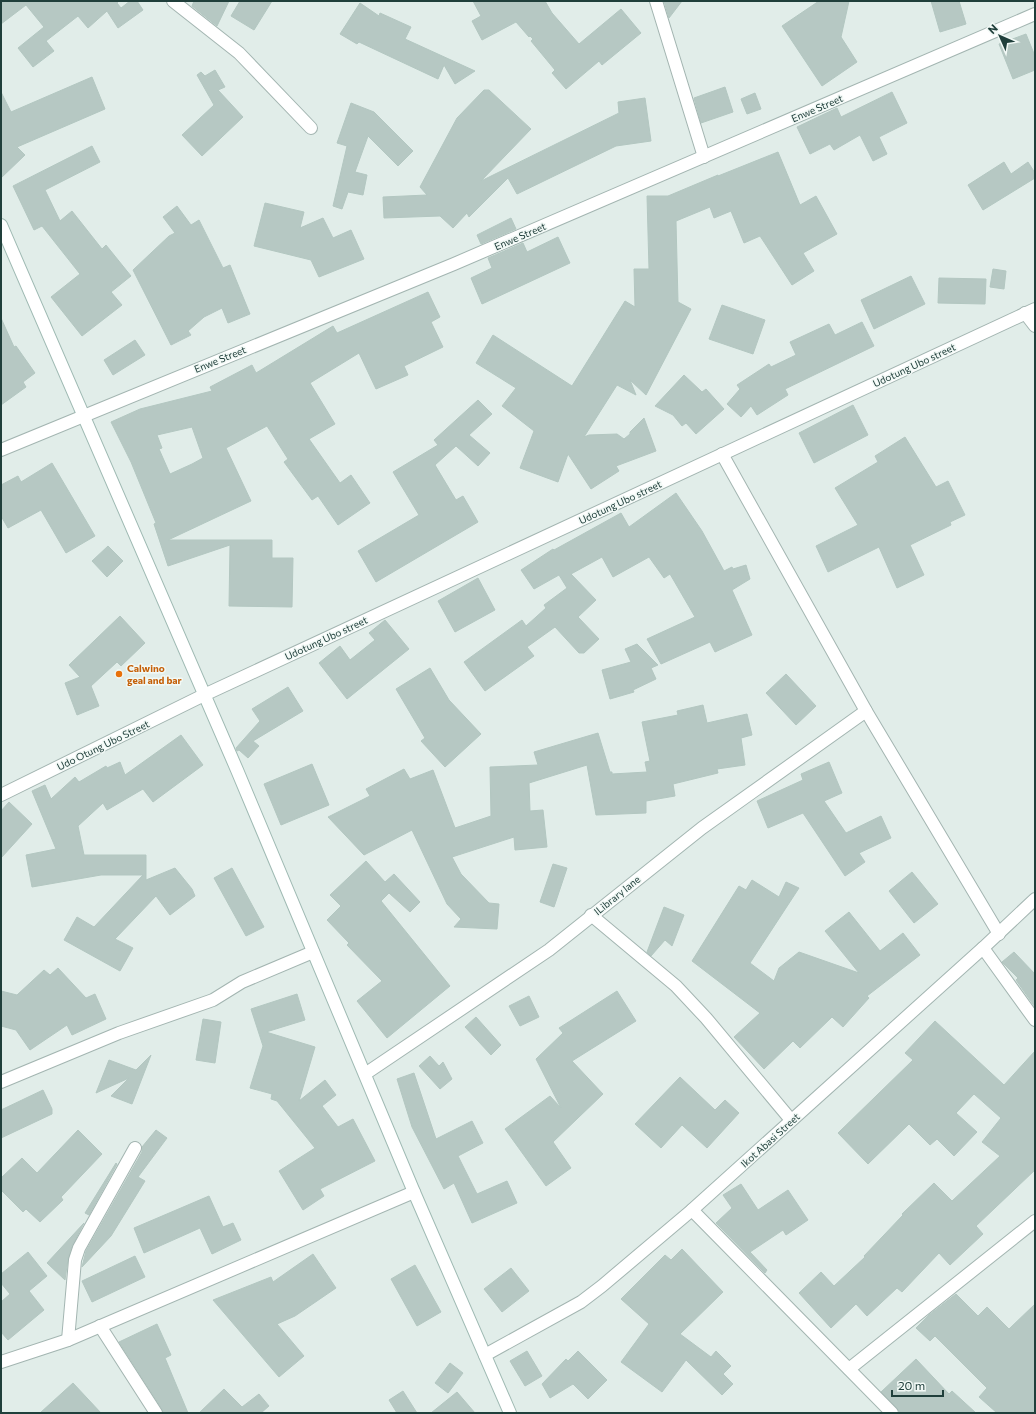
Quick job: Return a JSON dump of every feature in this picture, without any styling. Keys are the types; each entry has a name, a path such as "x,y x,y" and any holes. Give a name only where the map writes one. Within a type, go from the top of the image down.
{"street":[{"path":"173,1 239,53 311,128"},
{"path":"656,1 704,157"},
{"name":"Enwe Street","path":"1,450 83,415 454,264 1035,14"},
{"path":"1,225 204,695 314,952 414,1192 510,1413"},
{"path":"1030,311 1035,326"},
{"name":"Udotung Ubo street","path":"204,695 1030,311"},
{"path":"722,454 866,711 998,934"},
{"name":"Udo Otung Ubo Street","path":"1,795 204,695"},
{"name":"lLibrary lane","path":"365,1074 549,950 702,828 866,711"},
{"name":"Ikot Abasi Street","path":"485,1355 581,1302 692,1210 984,948 1035,899"},
{"path":"591,915 676,986 706,1018 791,1120"},
{"path":"984,948 1035,1020"},
{"path":"1,1082 119,1032 213,1000 242,982 314,952"},
{"path":"68,1340 75,1260 79,1248 135,1148"},
{"path":"1,1362 68,1340 414,1192"},
{"path":"692,1210 849,1369 887,1411"},
{"path":"849,1369 1035,1221"},
{"path":"100,1326 156,1413"}],"building":[{"path":"1,1 119,1 117,3 121,8 130,1 137,1 143,10 118,28 107,11 88,28 78,16 46,41 54,51 33,67 18,48 44,27 26,5 1,24"},
{"path":"194,1 229,1 217,26 192,6"},
{"path":"240,1 272,1 254,30 231,16"},
{"path":"473,1 545,1 552,13 579,44 621,9 641,33 602,65 599,61 566,89 552,73 555,70 531,41 533,39 530,36 529,37 516,22 482,40 472,21 481,16"},
{"path":"664,1 682,1 669,18"},
{"path":"819,1 849,1 841,37 857,62 822,86 782,26"},
{"path":"931,1 959,1 966,24 940,32"},
{"path":"360,3 379,16 380,13 411,27 405,39 475,71 455,84 444,65 438,79 359,42 357,44 340,34"},
{"path":"1026,34 1035,56 1035,70 1013,79 999,44"},
{"path":"215,70 225,87 218,90 243,117 202,156 182,135 214,105 197,75 201,72 205,76"},
{"path":"92,77 105,109 17,147 25,155 1,178 1,92 11,112"},
{"path":"725,87 733,112 701,123 694,98"},
{"path":"484,90 489,90 531,129 481,181 619,113 618,102 645,98 651,141 616,146 517,194 508,178 469,217 467,213 453,228 440,216 384,218 383,197 427,195 420,187 457,118"},
{"path":"892,92 907,123 879,137 887,154 873,161 860,135 834,150 830,144 810,154 797,127 837,108 841,117"},
{"path":"755,93 761,109 747,114 741,99"},
{"path":"351,103 374,112 413,151 398,166 368,136 355,172 367,175 363,195 348,192 342,209 333,206 347,146 337,143"},
{"path":"92,146 100,162 45,190 60,221 72,211 102,249 106,245 131,276 111,292 122,305 82,336 51,297 80,274 42,226 34,230 13,186"},
{"path":"778,152 800,205 816,196 837,234 803,253 814,271 792,285 760,236 744,243 731,211 714,218 710,207 676,221 678,302 691,309 646,395 630,380 636,395 617,385 584,437 589,435 617,434 624,439 644,418 656,451 616,466 619,471 591,489 568,454 558,482 520,468 534,431 502,406 516,388 476,363 493,335 572,386 625,301 635,307 634,269 649,269 647,196 668,196"},
{"path":"1004,162 1011,174 1028,162 1035,173 1035,178 983,210 968,185"},
{"path":"265,203 304,212 300,228 323,218 333,238 351,230 364,259 319,277 311,260 254,246"},
{"path":"177,206 191,225 199,220 223,268 230,265 250,314 228,323 222,308 204,317 188,331 191,335 171,345 133,270 169,236 175,233 163,217"},
{"path":"511,218 516,229 481,244 477,235"},
{"path":"558,237 570,263 482,304 471,278 492,268 488,258 523,243 527,252"},
{"path":"993,269 1006,271 1004,289 990,287"},
{"path":"911,276 925,304 874,329 861,300"},
{"path":"939,278 986,279 985,304 938,303"},
{"path":"428,292 440,317 431,322 443,347 404,366 408,375 376,389 359,353 310,383 335,424 309,439 340,483 351,475 370,503 338,525 318,496 312,500 284,462 288,459 267,426 226,448 251,501 168,540 272,540 272,558 293,558 292,607 229,606 230,545 168,566 154,524 156,523 131,462 111,422 140,409 212,391 210,387 252,365 256,373 333,326 337,333","holes":["192,427 203,458 170,474 159,449 162,448 157,435"]},
{"path":"722,305 765,320 753,354 709,339"},
{"path":"1,318 14,347 16,346 35,373 23,382 26,387 1,405"},
{"path":"862,322 874,346 785,389 788,395 757,415 751,406 741,417 727,404 740,389 737,385 769,364 771,367 796,355 790,342 829,324 835,335"},
{"path":"135,340 145,355 113,375 104,360"},
{"path":"684,375 702,392 706,389 724,409 696,434 686,423 682,426 673,415 655,406"},
{"path":"478,400 492,414 469,435 490,453 478,466 456,446 435,465 456,500 463,496 478,522 376,582 358,551 419,515 393,472 438,445 434,440"},
{"path":"853,405 868,435 814,463 799,433"},
{"path":"905,437 936,487 948,481 965,515 950,522 951,525 910,545 924,575 897,588 879,547 828,572 816,546 858,525 835,488 878,462 875,456"},
{"path":"52,463 95,536 66,553 41,510 8,528 1,516 1,485 18,476 21,482"},
{"path":"676,493 702,531 724,571 732,567 733,569 746,565 750,579 732,590 752,635 715,652 710,642 661,664 647,639 695,617 670,574 664,578 649,557 613,577 602,557 571,574 596,600 578,617 599,639 584,653 579,653 555,627 527,647 534,656 485,691 464,662 522,620 526,626 546,608 544,605 567,588 559,575 534,589 521,570 553,549 554,550 621,513 629,527"},
{"path":"108,546 123,561 107,577 92,561"},
{"path":"478,578 495,610 455,632 438,601"},
{"path":"120,616 145,643 121,666 117,662 91,686 99,706 77,715 65,683 80,677 69,665"},
{"path":"385,620 409,649 347,699 319,663 340,646 350,660 375,640 369,633"},
{"path":"637,644 658,665 651,668 656,679 633,690 634,692 610,699 602,670 631,662 625,649"},
{"path":"430,668 449,700 481,734 445,767 421,741 425,738 396,689"},
{"path":"786,674 816,706 796,725 766,693"},
{"path":"288,687 303,711 253,741 259,746 248,758 239,750 237,751 236,748 260,721 252,709"},
{"path":"703,705 707,723 747,714 752,735 741,738 745,765 717,769 718,773 673,784 675,796 646,801 646,813 596,815 587,765 529,783 530,811 543,810 547,847 515,850 514,837 452,857 461,874 489,903 499,904 497,929 454,927 461,919 447,904 412,830 364,855 328,817 370,796 366,789 404,769 410,779 433,770 455,828 491,816 490,767 538,765 534,752 598,733 610,772 612,772 612,774 647,772 645,762 650,761 642,722 678,715 677,711"},
{"path":"181,735 203,765 153,802 143,789 107,810 103,803 78,826 84,855 146,855 146,880 175,868 192,889 195,896 170,915 156,896 115,939 133,948 120,971 64,940 77,917 94,927 143,875 101,875 32,887 26,855 56,849 32,791 45,785 51,799 75,777 79,782 106,766 107,768 120,762 125,775"},
{"path":"829,762 842,793 824,801 846,833 881,816 891,838 859,853 865,862 845,876 803,813 768,828 757,801 803,780 801,774"},
{"path":"312,764 329,805 281,825 264,784"},
{"path":"9,802 32,824 1,858 1,811"},
{"path":"366,861 385,882 394,874 420,902 410,912 389,893 381,901 450,986 387,1038 357,1001 382,981 347,945 349,943 327,920 341,906 330,895"},
{"path":"553,864 567,868 554,907 540,902"},
{"path":"232,868 264,927 246,936 214,878"},
{"path":"912,872 938,904 914,923 889,891"},
{"path":"752,880 779,897 786,882 799,888 750,963 774,981 779,968 799,952 859,973 825,931 849,912 880,951 903,933 920,955 867,996 869,998 843,1027 832,1017 800,1048 793,1041 764,1069 734,1037 760,1013 692,961 739,886 746,890"},
{"path":"664,907 684,915 672,946 665,940 651,956 647,952"},
{"path":"1014,952 1035,974 1035,1007 1016,980 1018,978 1002,962"},
{"path":"58,968 86,998 95,994 106,1019 72,1035 67,1025 30,1050 16,1030 1,1026 1,991 17,995 44,970 50,975"},
{"path":"617,991 636,1021 572,1061 603,1094 553,1142 571,1168 546,1186 505,1129 550,1096 561,1108 536,1059 563,1033 559,1028"},
{"path":"297,994 305,1020 266,1032 315,1047 299,1101 325,1080 336,1095 322,1106 338,1127 353,1119 375,1161 320,1189 324,1196 303,1210 279,1171 315,1148 277,1101 271,1099 272,1094 250,1088 263,1046 251,1009"},
{"path":"529,996 539,1017 520,1026 509,1006"},
{"path":"476,1017 501,1045 491,1055 465,1027"},
{"path":"203,1019 221,1022 215,1063 196,1060"},
{"path":"935,1021 1004,1085 1035,1051 1035,1170 976,1226 983,1234 950,1265 939,1253 902,1292 897,1288 867,1316 856,1304 831,1328 799,1293 821,1272 834,1286 865,1257 864,1256 903,1215 902,1214 934,1183 952,1201 1000,1156 982,1142 1001,1118 974,1094 956,1113 977,1132 954,1156 937,1139 930,1145 909,1124 868,1164 838,1133 913,1060 905,1053"},
{"path":"151,1055 132,1104 111,1096 129,1078 96,1093 109,1060 136,1070"},
{"path":"430,1056 439,1066 443,1062 452,1079 440,1089 419,1066"},
{"path":"414,1073 436,1139 472,1121 483,1143 458,1156 477,1194 507,1181 517,1203 472,1223 454,1183 444,1189 412,1127 397,1079"},
{"path":"680,1077 715,1110 725,1100 739,1113 707,1148 682,1125 661,1148 635,1124"},
{"path":"43,1090 52,1109 52,1114 1,1138 1,1110"},
{"path":"78,1130 102,1154 61,1197 63,1200 40,1222 26,1209 23,1212 1,1190 1,1178 22,1158 37,1173"},
{"path":"156,1130 167,1138 138,1177 145,1181 111,1236 82,1267 86,1251 142,1152 142,1147"},
{"path":"116,1163 117,1164 89,1215 85,1213"},
{"path":"741,1184 758,1210 788,1190 808,1220 786,1235 783,1230 750,1252 767,1270 765,1273 716,1223 732,1208 723,1195"},
{"path":"209,1196 223,1227 233,1223 241,1240 212,1254 200,1228 144,1253 134,1228"},
{"path":"84,1223 72,1246 68,1259 65,1280 47,1263"},
{"path":"682,1249 723,1292 680,1334 711,1357 716,1351 731,1366 723,1374 733,1384 722,1395 686,1360 662,1392 621,1362 649,1324 621,1299 665,1255 671,1260"},
{"path":"28,1252 47,1276 29,1291 44,1310 8,1340 1,1332 1,1302 10,1294 1,1283 1,1274"},
{"path":"313,1254 336,1288 295,1316 277,1324 304,1356 279,1377 213,1300 271,1277 273,1282"},
{"path":"135,1256 145,1277 92,1302 82,1281"},
{"path":"415,1265 441,1312 417,1326 391,1279"},
{"path":"511,1268 529,1291 502,1312 484,1289"},
{"path":"956,1294 978,1316 987,1307 1009,1329 1035,1304 1035,1413 997,1413 979,1397 987,1388 935,1336 930,1341 916,1328 929,1315"},
{"path":"157,1324 171,1355 165,1358 188,1413 163,1413 162,1409 119,1342"},
{"path":"527,1351 542,1376 525,1386 510,1361"},
{"path":"578,1351 607,1380 588,1399 573,1384 550,1398 542,1384 566,1359 568,1361"},
{"path":"916,1359 949,1394 952,1391 976,1413 901,1413 881,1392"},
{"path":"450,1363 463,1373 448,1393 435,1383"},
{"path":"73,1383 101,1413 40,1413"},
{"path":"224,1389 242,1407 259,1394 269,1406 261,1413 199,1413"},
{"path":"403,1391 417,1413 397,1413 389,1400"},
{"path":"457,1392 475,1413 431,1413"}],"place":[{"name":"Calwino geal and bar","path":"119,674"}]}
